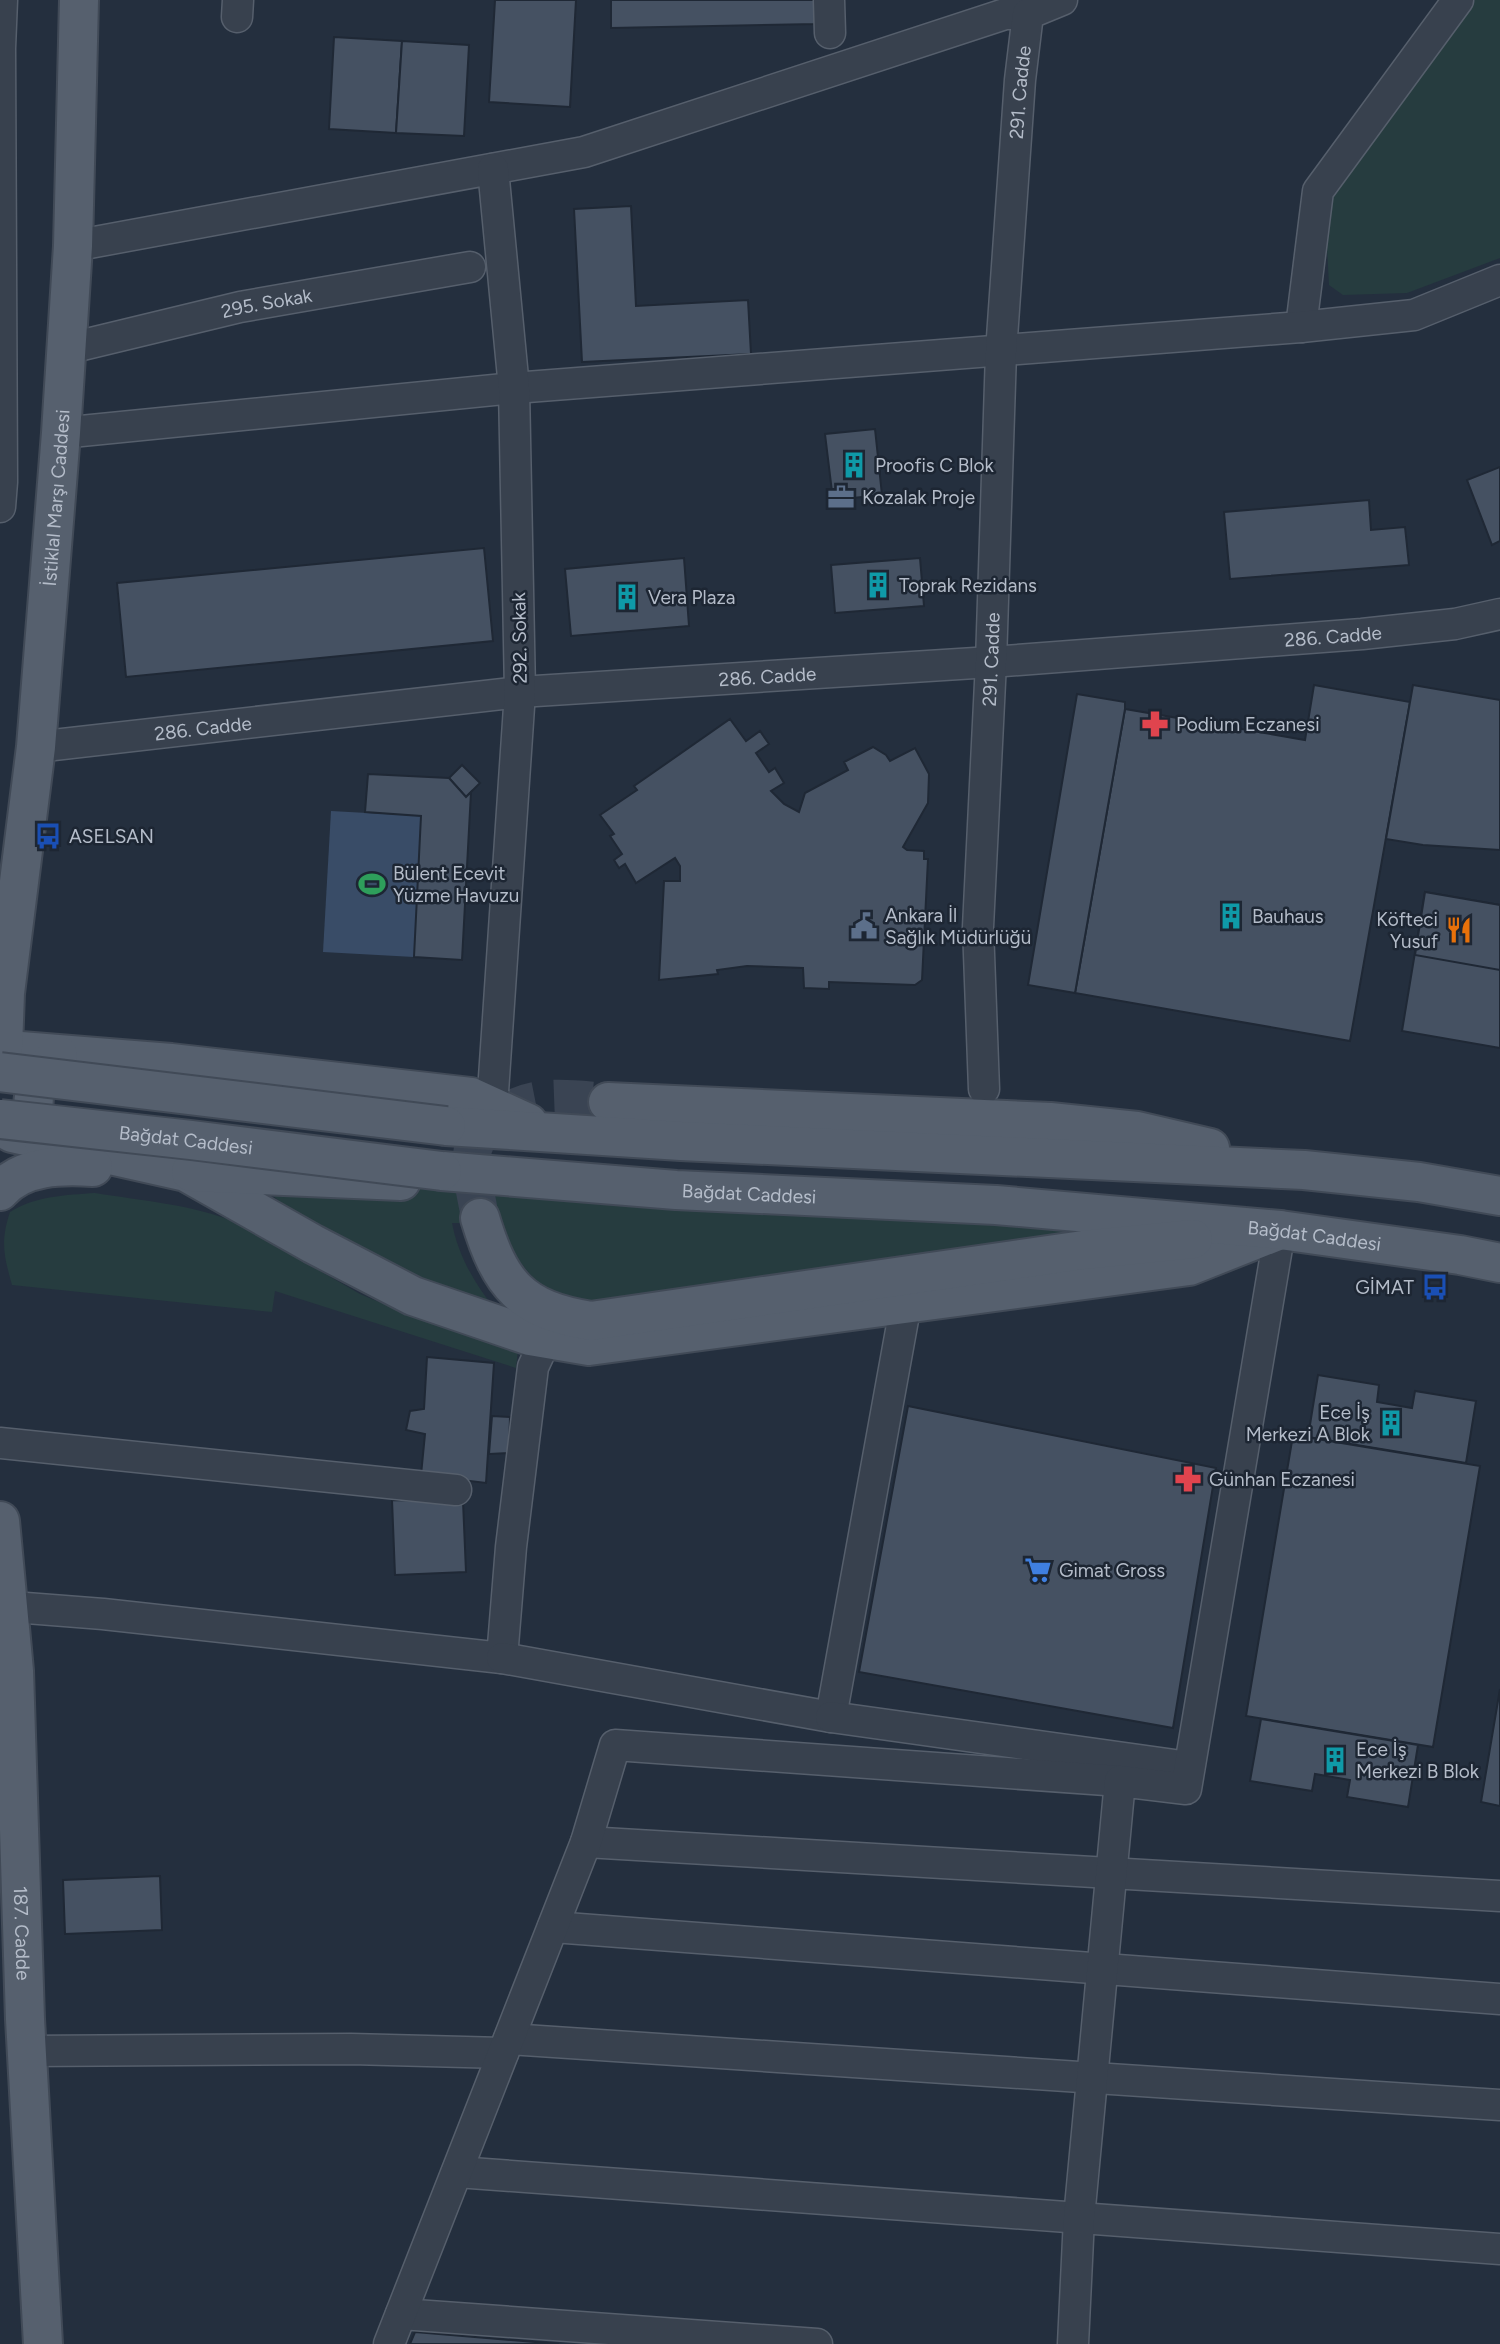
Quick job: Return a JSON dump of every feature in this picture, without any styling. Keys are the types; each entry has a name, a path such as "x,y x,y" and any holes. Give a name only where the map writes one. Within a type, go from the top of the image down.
{"main road":[{"name":"İstiklal Marşı Caddesi","path":"3,1054 3,997 36,747 61,433 73,246 79,0"},
{"path":"3,1054 171,1063 471,1097 552,1133"},
{"path":"3,1054 446,1126 1304,1170 1419,1182 1500,1196"},
{"path":"3,1054 21,1079 21,1091 18,1102 0,1128 44,1141 186,1172 313,1244 413,1296 530,1336 589,1346 1189,1266 1280,1230"},
{"path":"44,1141 35,1118 33,1095 42,1073 58,1055"},
{"path":"608,1102 1050,1122 1112,1128 1137,1131 1304,1170"},
{"name":"Bağdat Caddesi","path":"0,1119 551,1182 996,1205 1280,1230 1461,1255 1500,1263"},
{"path":"0,1191 10,1181 43,1168 79,1166 424,1182 551,1182"},
{"path":"480,1219 502,1275 527,1301 562,1316 591,1321 1083,1250 1280,1230"},
{"name":"187. Cadde","path":"0,1521 3,1606 14,1671 17,2028 43,2344"}],"street":[{"path":"0,507 2,0"},
{"path":"829,0 830,33"},
{"path":"73,246 584,152 1005,14 1028,14 1062,0"},
{"path":"1301,327 1318,191 1458,0"},
{"name":"291. Cadde","path":"984,1089 978,927 991,662 1000,352 1020,80 1028,14"},
{"name":"292. Sokak","path":"492,1107 520,692 514,388 493,169"},
{"name":"295. Sokak","path":"66,349 240,307 470,267"},
{"path":"61,433 514,388 1000,352 1414,316 1500,281"},
{"name":"286. Cadde","path":"36,747 520,692 991,662 1362,634 1455,624 1500,614"},
{"path":"389,2344 586,1842 615,1745 1120,1781 1186,1789 1280,1230"},
{"path":"831,1717 906,1303"},
{"path":"502,1658 533,1367 546,1339"},
{"path":"0,1443 456,1490"},
{"path":"3,1606 103,1614 502,1658 831,1717 1189,1767"},
{"path":"1073,2344 1079,2218 1120,1781"},
{"path":"586,1842 1500,1896"},
{"path":"553,1927 1500,1998"},
{"path":"17,2028 351,2049 506,2046 1093,2078 1500,2105"},
{"path":"457,2172 1500,2249"},
{"path":"401,2314 817,2344"}],"green space":[{"path":"1474,0 1500,0 1500,258 1407,293 1343,295 1329,285 1325,209"},
{"path":"270,1178 1128,1230 591,1305 541,1288 512,1252 501,1223 452,1223 458,1247 468,1269 496,1310 390,1270 353,1249 272,1195"},
{"path":"95,1193 185,1207 237,1223 360,1294 419,1319 518,1350 516,1368 275,1291 272,1312 12,1285 4,1249 10,1212 40,1199"}],"water":[{"name":"Bülent Ecevit Yüzme Havuzu","path":"331,811 421,816 414,957 323,952"}],"building":[{"path":"495,0 576,0 570,107 489,102"},
{"path":"611,0 816,0 817,24 611,28"},
{"path":"334,37 402,41 396,133 329,129"},
{"path":"402,41 469,45 464,136 396,133"},
{"path":"631,206 636,306 748,300 751,354 582,362 574,209"},
{"name":"Proofis C Blok","path":"875,429 882,495 833,500 825,434"},
{"path":"1500,467 1500,541 1492,545 1467,480"},
{"path":"1369,500 1371,530 1405,527 1409,565 1230,579 1224,512"},
{"path":"484,548 493,641 126,677 117,583"},
{"name":"Vera Plaza","path":"684,558 689,626 571,636 565,569"},
{"name":"Toprak Rezidans","path":"920,558 924,606 835,613 831,565"},
{"name":"Bauhaus","path":"1314,685 1410,702 1350,1041 1075,993 1125,709 1305,740"},
{"path":"1413,685 1500,700 1500,850 1423,845 1386,839"},
{"path":"1077,694 1125,702 1125,709 1075,993 1028,985"},
{"path":"730,719 746,741 760,731 769,744 756,753 769,772 775,768 784,783 771,791 784,804 799,812 805,793 848,770 844,762 873,747 890,761 915,748 929,774 928,803 903,847 907,850 924,851 924,859 928,859 922,980 915,985 829,982 829,989 804,988 803,968 747,966 717,970 718,974 659,980 664,881 680,881 680,866 675,858 636,883 625,864 619,868 614,860 622,854 610,836 614,834 600,815 637,790 634,786"},
{"path":"462,765 480,783 466,797 449,778"},
{"path":"368,774 449,778 466,797 471,792 462,960 414,957 421,816 365,812"},
{"path":"1425,892 1500,905 1500,1048 1402,1031"},
{"name":"Köfteci Yusuf","path":"1425,892 1500,905 1500,970 1415,955"},
{"path":"427,1357 494,1363 486,1483 421,1475 425,1434 406,1430 410,1411 424,1409"},
{"name":"Ece İş Merkezi A Blok","path":"1318,1375 1379,1385 1377,1402 1412,1408 1415,1391 1476,1401 1466,1463 1308,1437"},
{"name":"Gimat Gross","path":"908,1406 1216,1468 1173,1728 859,1672"},
{"path":"492,1416 510,1417 509,1453 489,1454"},
{"path":"1293,1435 1480,1466 1433,1747 1246,1716"},
{"path":"392,1500 463,1501 466,1572 395,1575"},
{"path":"1500,1689 1500,1806 1481,1802"},
{"name":"Ece İş Merkezi B Blok","path":"1261,1719 1418,1745 1408,1807 1347,1797 1350,1780 1315,1774 1312,1791 1250,1781"},
{"path":"160,1876 162,1930 65,1934 63,1880"},
{"path":"415,2332 559,2344 410,2344"}],"tunnel":[{"path":"480,1218 472,1155 478,1137 490,1123 518,1106 546,1099 608,1102"}],"place":[{"name":"Proofis C Blok","path":"854,465"},
{"name":"Kozalak Proje","path":"841,497"},
{"name":"Toprak Rezidans","path":"878,585"},
{"name":"Vera Plaza","path":"627,597"},
{"name":"Podium Eczanesi","path":"1155,724"},
{"name":"ASELSAN","path":"48,836"},
{"name":"Bülent Ecevit Yüzme Havuzu","path":"372,884"},
{"name":"Bauhaus","path":"1231,916"},
{"name":"Ankara İl Sağlık Müdürlüğü","path":"864,926"},
{"name":"Köfteci Yusuf","path":"1459,930"},
{"name":"GİMAT","path":"1435,1287"},
{"name":"Ece İş Merkezi A Blok","path":"1391,1423"},
{"name":"Günhan Eczanesi","path":"1188,1479"},
{"name":"Gimat Gross","path":"1038,1570"},
{"name":"Ece İş Merkezi B Blok","path":"1335,1760"}]}
